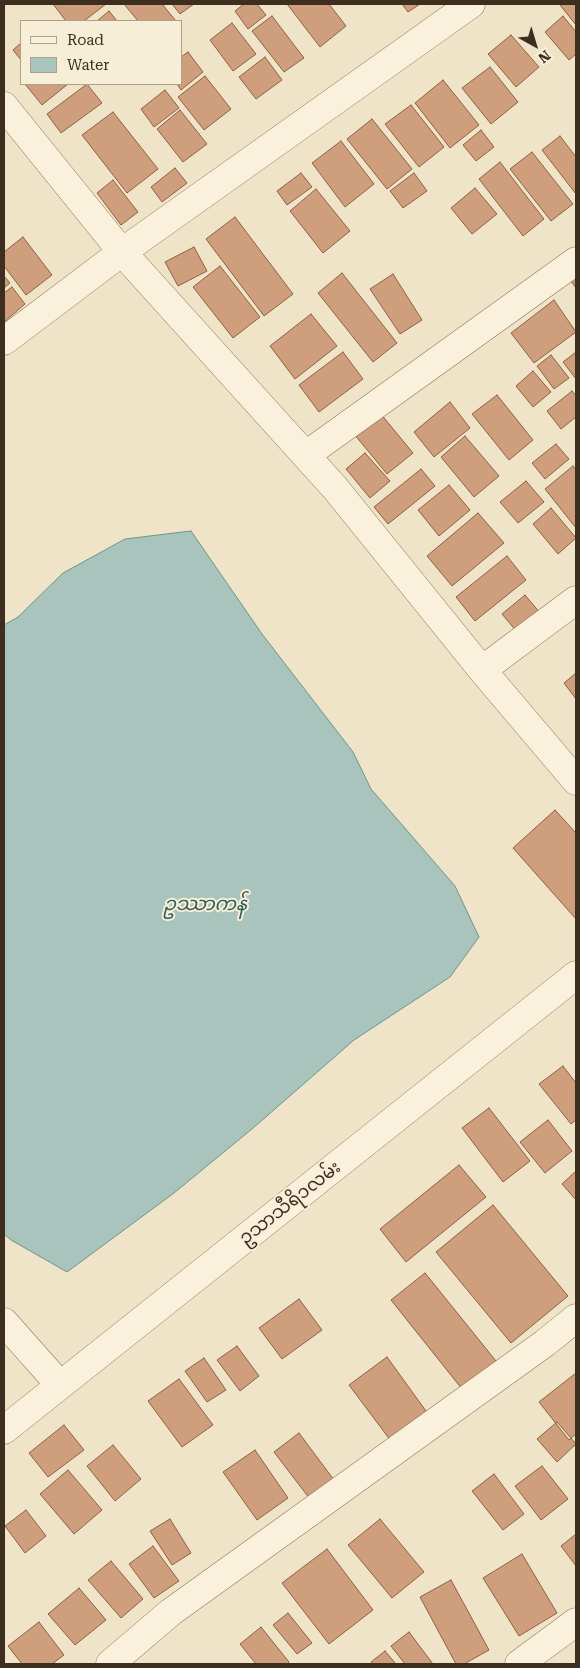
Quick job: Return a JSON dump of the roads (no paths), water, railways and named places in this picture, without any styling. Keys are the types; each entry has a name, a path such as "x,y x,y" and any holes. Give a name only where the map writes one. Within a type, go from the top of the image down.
{"street":[{"path":"4,341 122,252 471,4"},
{"path":"4,106 122,252 335,488 482,670 576,781"},
{"path":"306,455 576,261"},
{"path":"482,670 576,600"},
{"name":"ဥသာသီရိ၁လမ်း","path":"4,1430 576,975"},
{"path":"110,1664 171,1612 538,1349 576,1318"},
{"path":"4,1322 60,1385"},
{"path":"518,1664 576,1622"}],"water":[{"name":"ဥဿာကန်","path":"191,531 262,634 353,752 371,789 455,886 479,937 450,977 354,1040 252,1129 174,1193 67,1272 11,1240 4,1234 4,625 18,617 63,573 125,539"}]}
